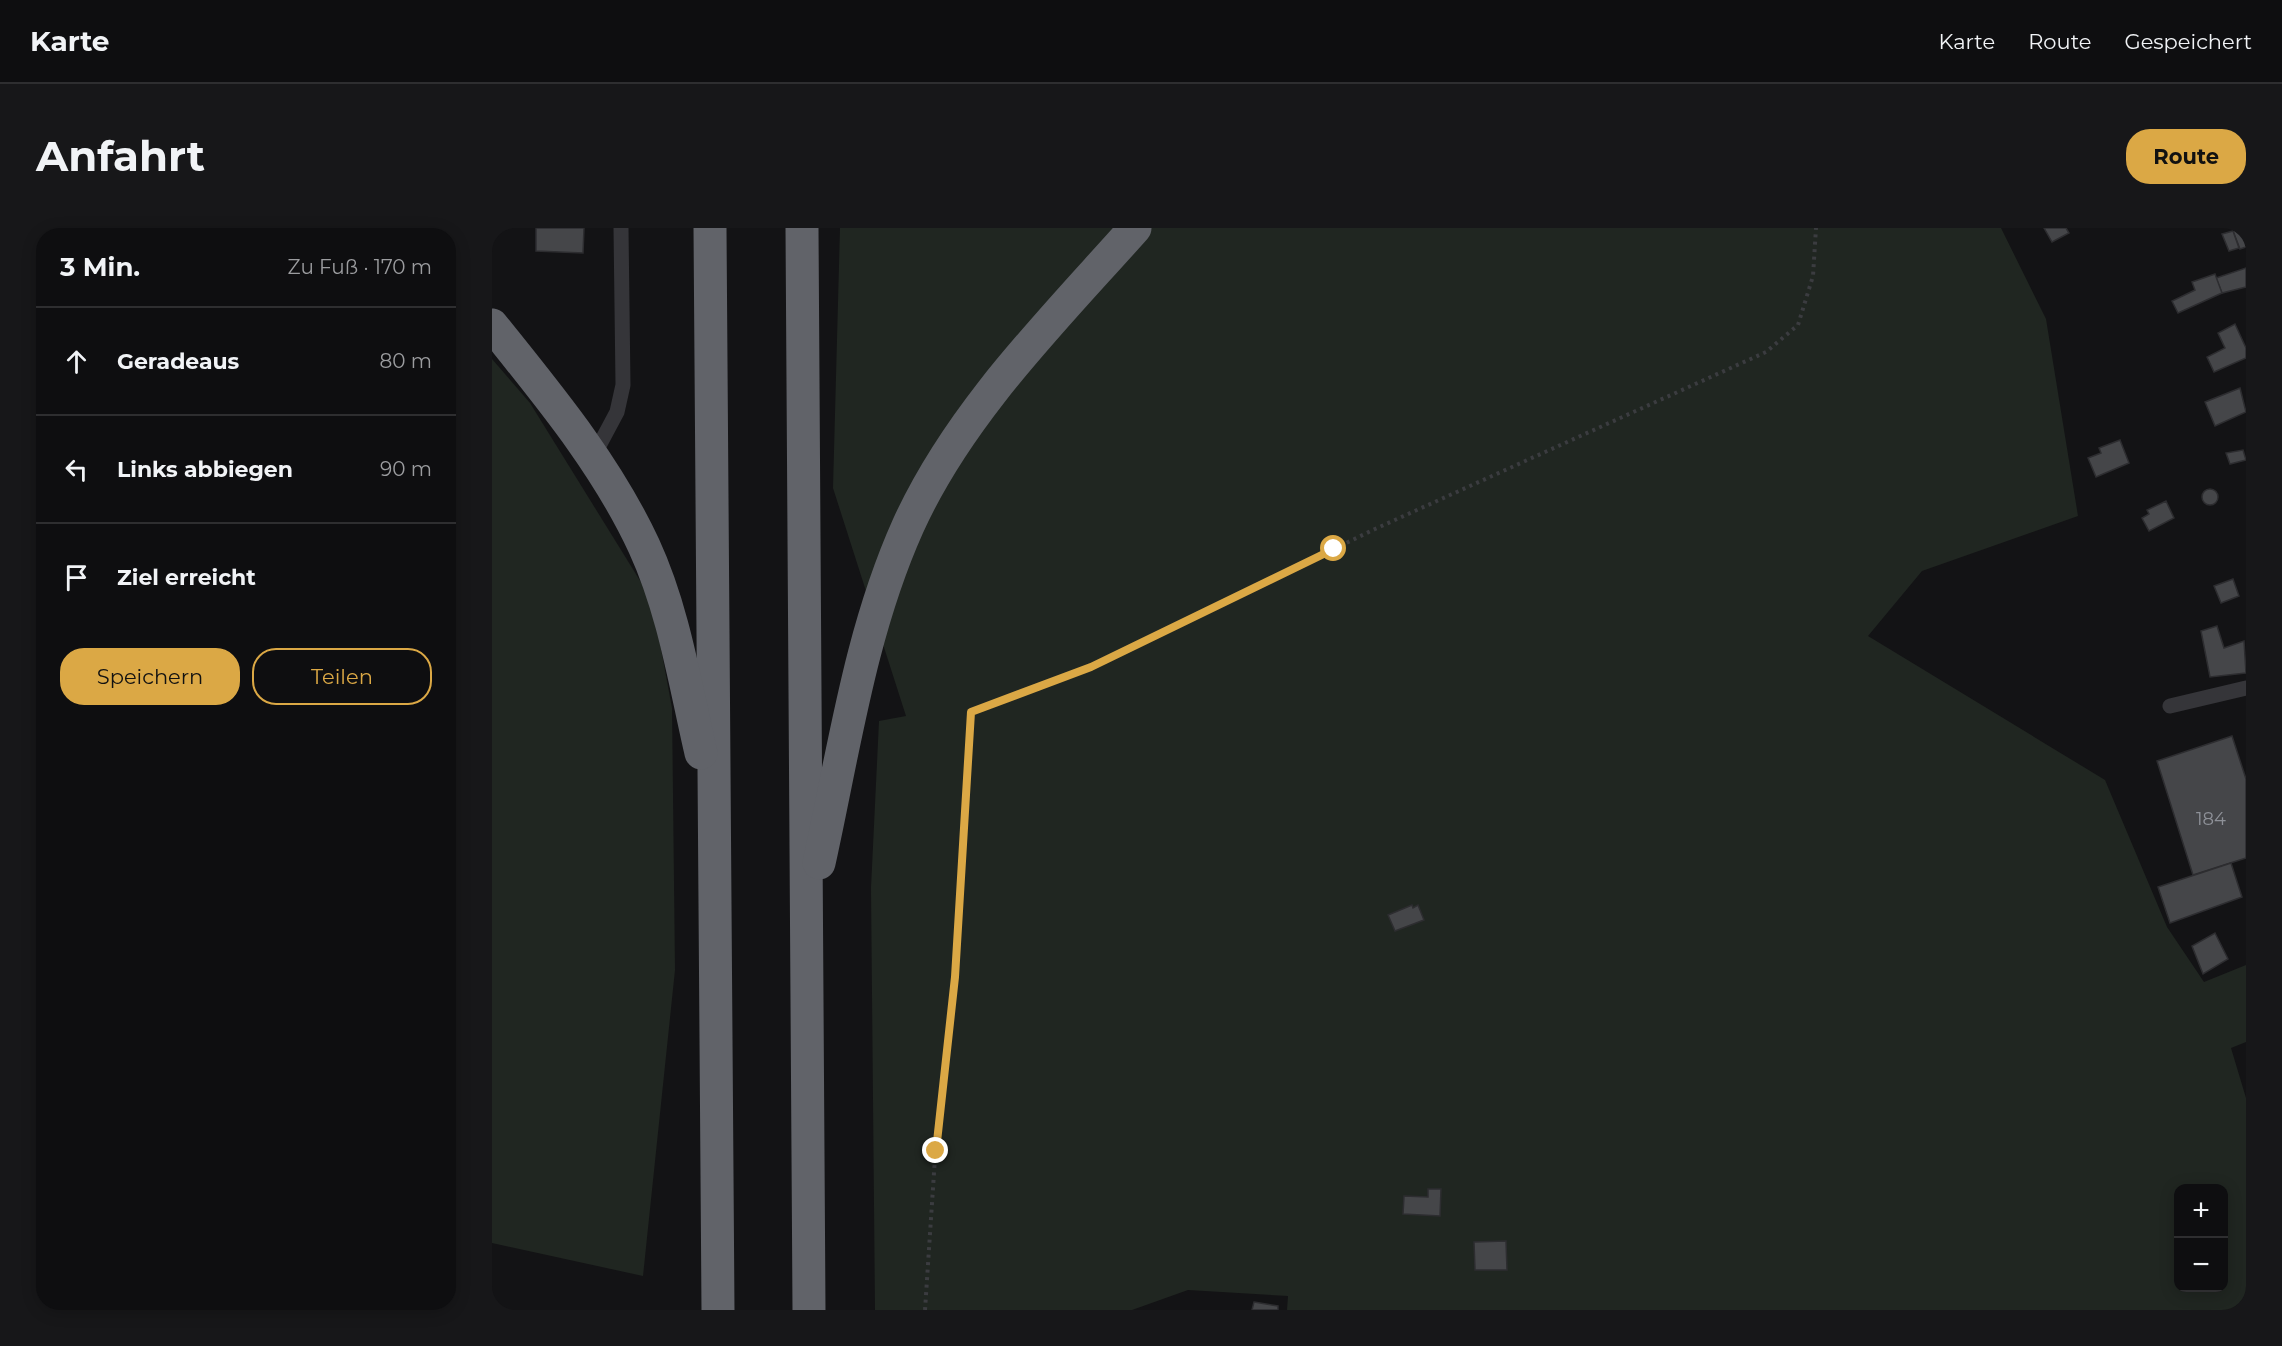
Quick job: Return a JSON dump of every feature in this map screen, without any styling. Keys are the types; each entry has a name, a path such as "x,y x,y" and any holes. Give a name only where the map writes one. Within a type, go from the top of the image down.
{"highway":[{"path":"710,228 718,1310"},
{"path":"802,228 809,1310"},
{"path":"806,923 857,680 879,603 909,525 927,489 972,420 1016,364 1135,228"},
{"path":"492,325 560,410 627,511 658,581 682,667 715,816"}],"lane":[{"path":"593,457 617,412 623,385 621,228"},
{"path":"2170,706 2246,688"}],"path":[{"path":"925,1310 937,1127 955,977 971,712 1091,667 1375,529 1766,352 1798,325 1813,276 1816,228"}],"shaded area":[{"path":"840,228 2001,228 2046,319 2078,516 1922,571 1868,636 2105,780 2167,927 2204,982 2246,965 2246,1042 2231,1048 2246,1098 2246,1310 1287,1310 1288,1296 1188,1290 1132,1310 875,1310 871,888 879,721 906,716 833,488"},
{"path":"492,359 530,403 652,600 672,708 675,970 643,1276 492,1243"}],"building":[{"path":"536,228 584,228 583,253 536,251"},
{"path":"2044,228 2066,228 2069,233 2052,242"},
{"path":"2246,228 2246,247 2240,249 2233,231"},
{"path":"2233,231 2239,248 2229,251 2222,234"},
{"path":"2246,268 2246,287 2222,293 2216,278"},
{"path":"2215,274 2222,293 2178,313 2172,301 2195,290 2192,282"},
{"path":"2235,324 2246,348 2246,358 2214,372 2207,357 2225,348 2218,333"},
{"path":"2240,388 2246,412 2215,426 2205,402"},
{"path":"2120,440 2129,463 2096,477 2088,458 2101,453 2099,448"},
{"path":"2243,450 2246,460 2230,464 2226,453"},
{"path":"2210,489 2218,497 2210,505 2202,497"},
{"path":"2166,501 2174,518 2149,531 2142,518 2149,514 2147,510"},
{"path":"2233,579 2239,596 2221,603 2214,586"},
{"path":"2217,626 2224,648 2244,641 2246,673 2210,677 2201,631"},
{"path":"2232,736 2246,779 2246,858 2193,875 2157,761"},
{"path":"2231,863 2242,897 2170,923 2158,887"},
{"path":"1412,905 1413,908 1418,905 1424,920 1395,931 1388,915"},
{"path":"2215,933 2228,959 2203,974 2192,946"},
{"path":"1428,1189 1441,1189 1440,1216 1403,1214 1404,1196 1428,1197"},
{"path":"1506,1241 1507,1270 1475,1270 1474,1242"},
{"path":"1254,1302 1278,1306 1278,1310 1252,1310"}],"route":[{"path":"936,1151 955,977 971,712 1091,667 1334,549"}]}
